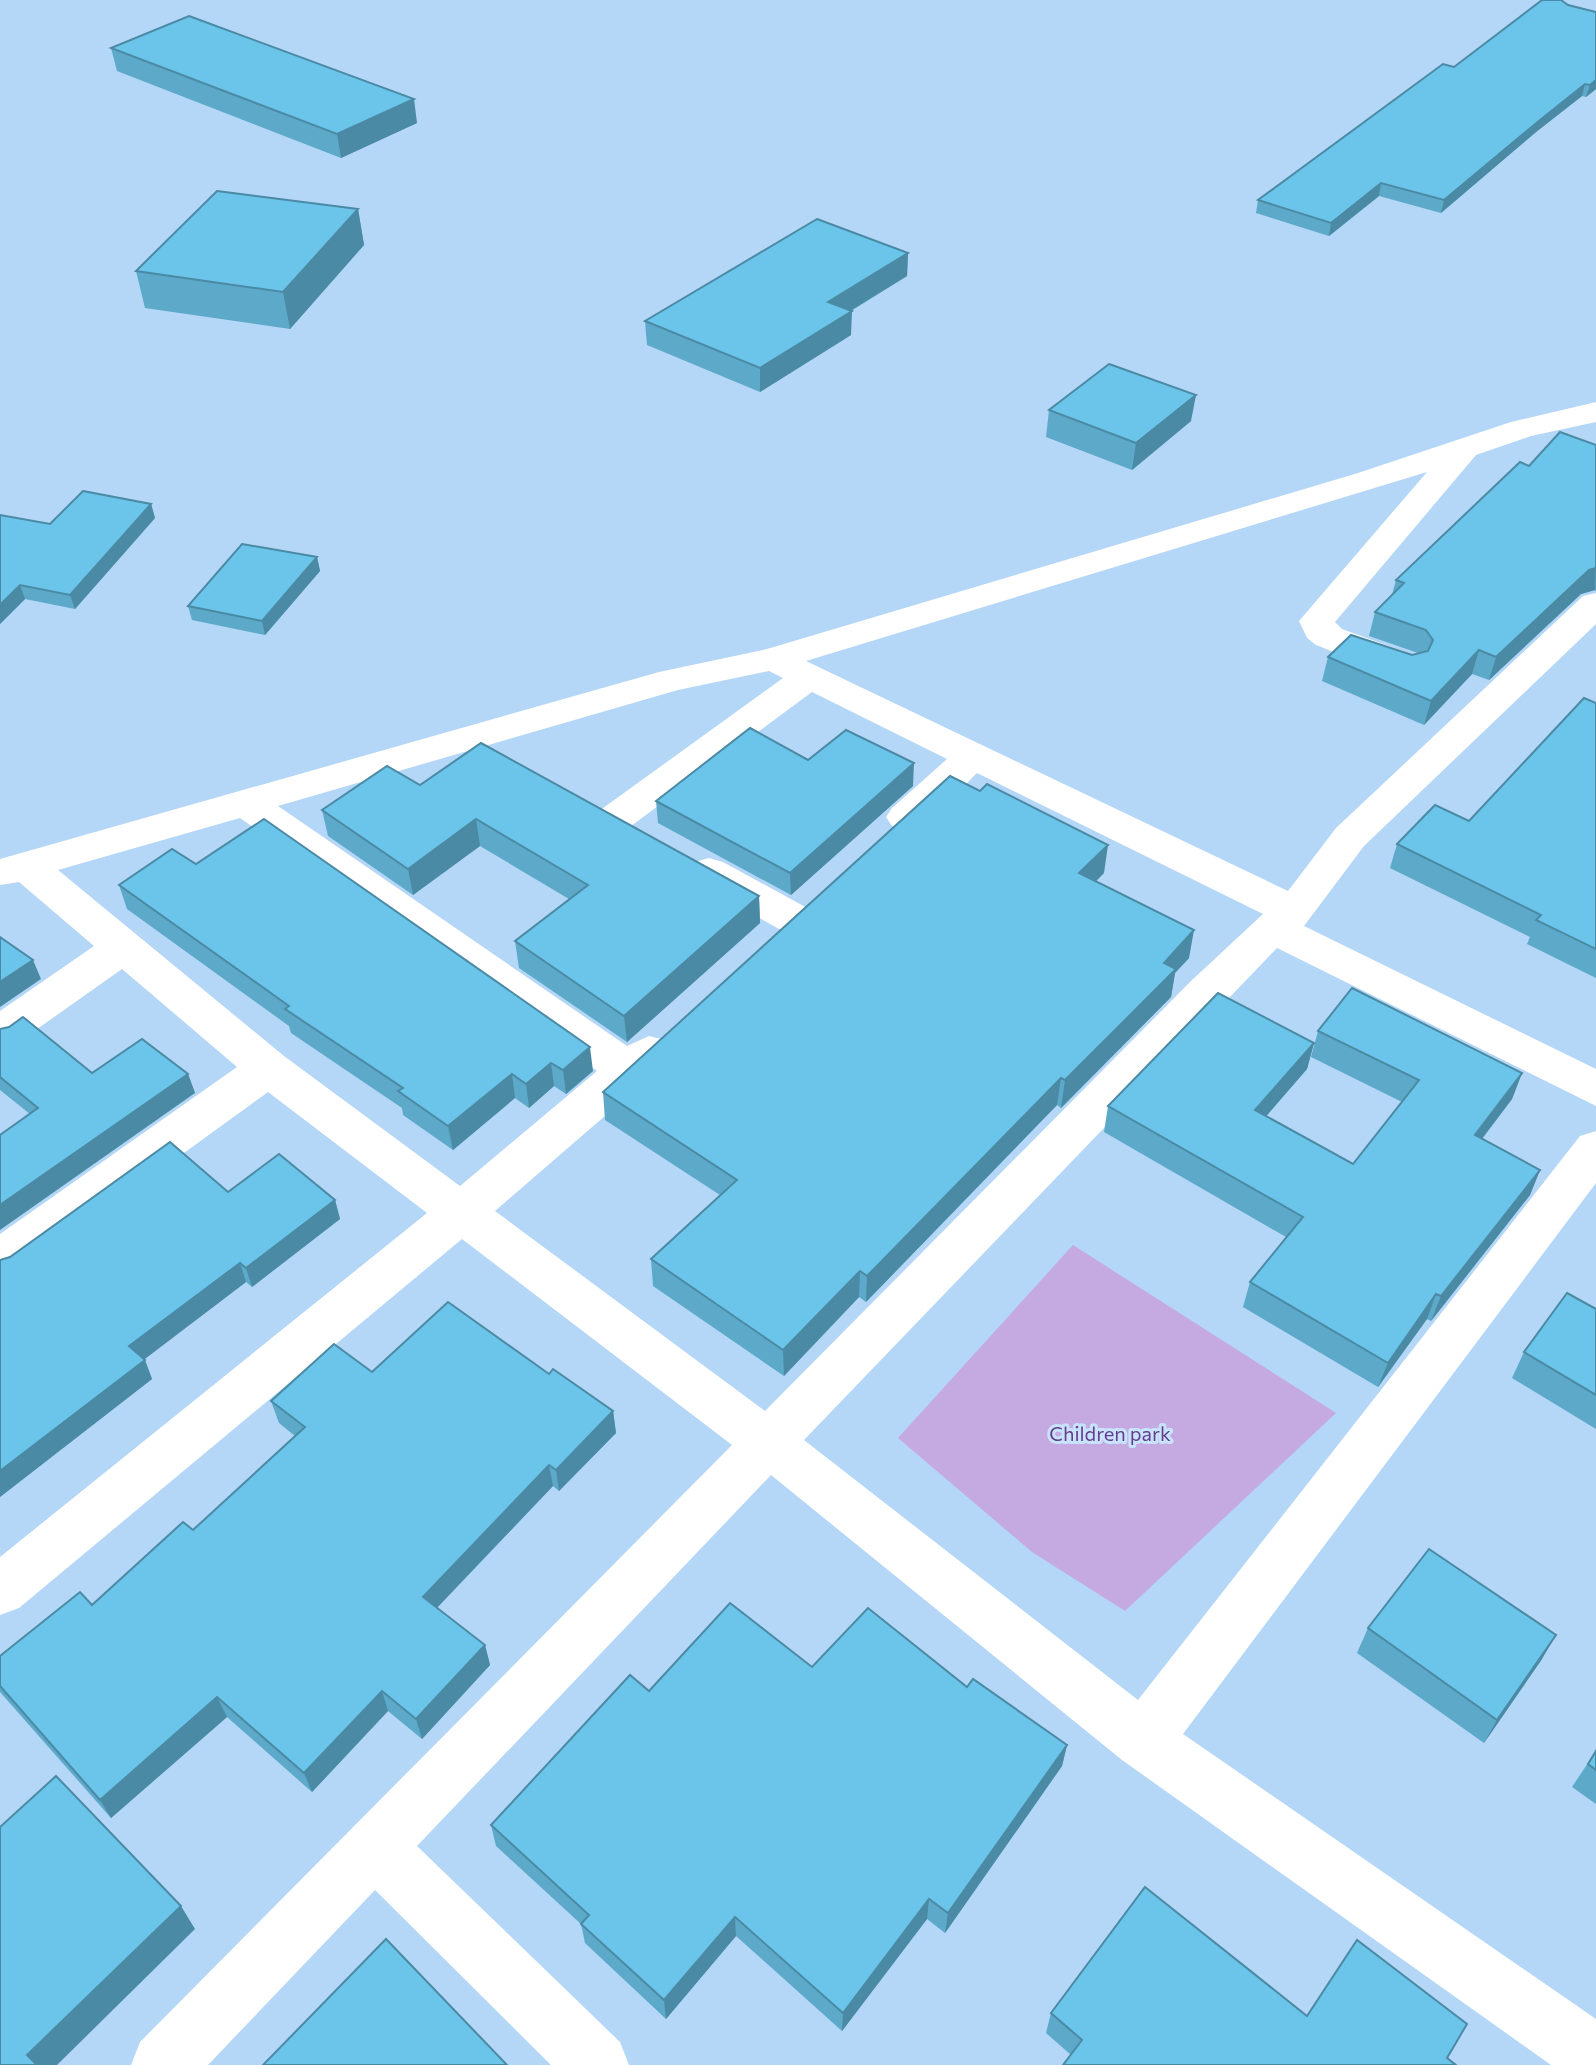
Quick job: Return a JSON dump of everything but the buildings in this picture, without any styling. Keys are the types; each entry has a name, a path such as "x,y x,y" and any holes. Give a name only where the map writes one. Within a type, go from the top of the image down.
{"street":[{"path":"13,869 672,680 773,659 1522,429 1596,412"},
{"path":"1406,665 1329,637 1320,630 1317,621 1465,449"},
{"path":"163,2065 768,1442 1284,920 1350,837 1596,604"},
{"path":"773,659 972,757 1284,920 1596,1089"},
{"path":"759,951 811,904 669,851 600,813 809,677"},
{"path":"466,739 506,761"},
{"path":"872,848 972,757"},
{"path":"246,803 629,1070"},
{"path":"13,869 123,947 268,1068 768,1442 1143,1740 1596,2058"},
{"path":"0,1033 123,947"},
{"path":"0,1590 462,1212 676,1027"},
{"path":"0,1260 268,1068"},
{"path":"1143,1740 1596,1149"},
{"path":"374,1846 597,2065"}],"green space":[{"name":"Children park","path":"1073,1245 1336,1413 1125,1611 1032,1552 898,1438"}]}
